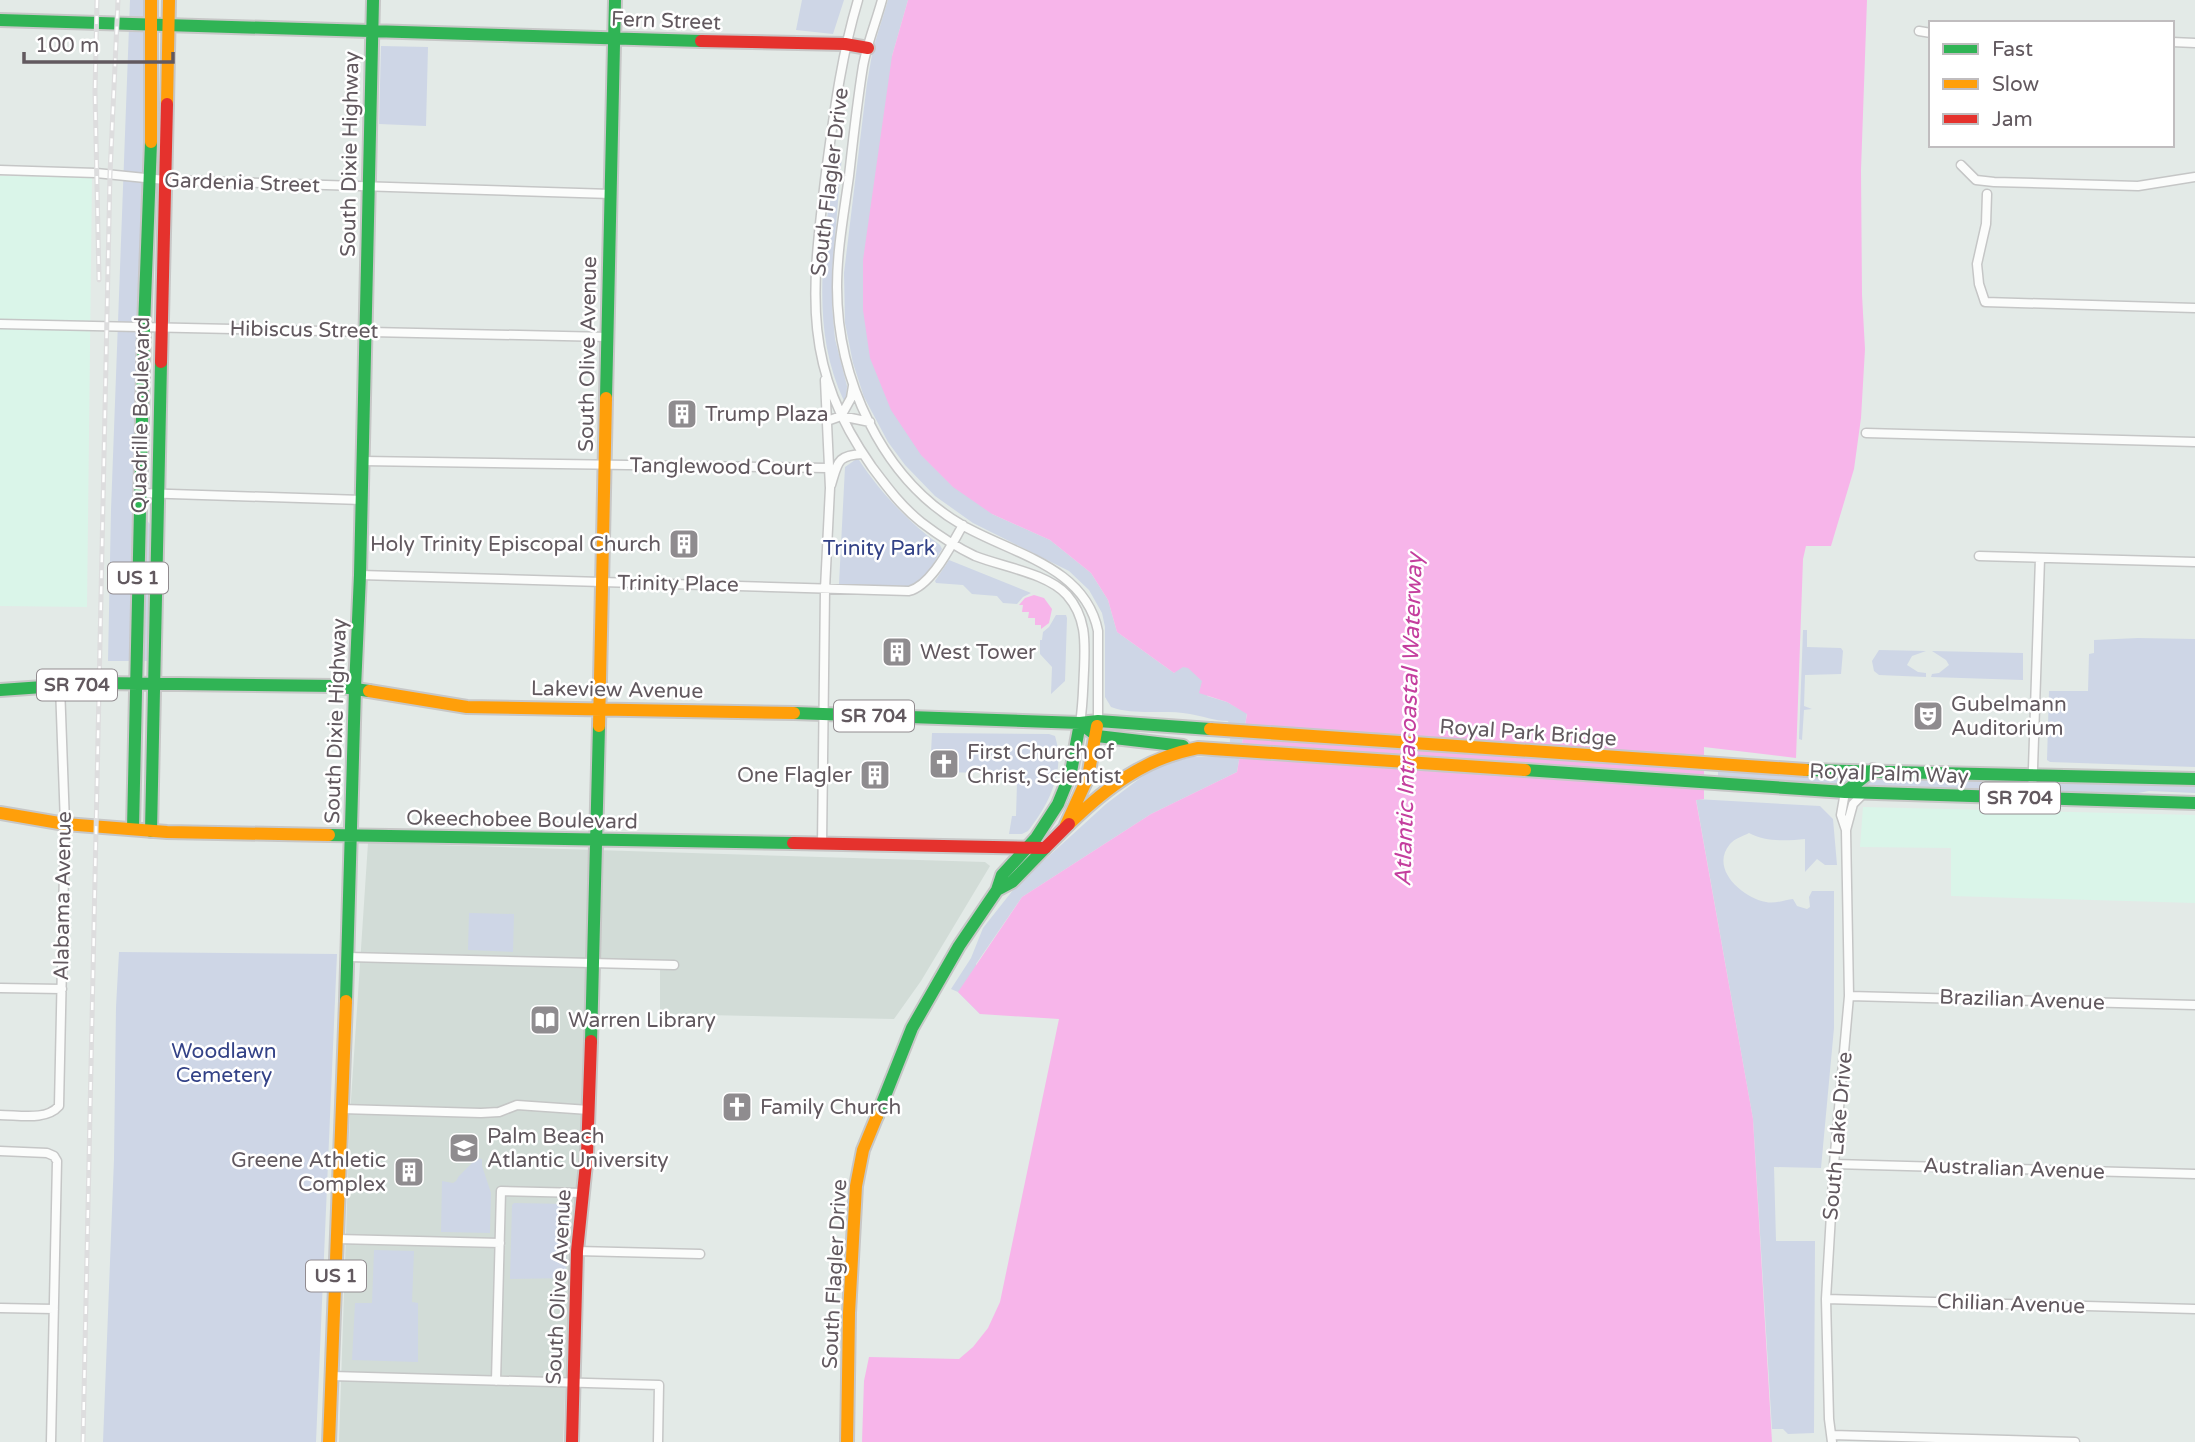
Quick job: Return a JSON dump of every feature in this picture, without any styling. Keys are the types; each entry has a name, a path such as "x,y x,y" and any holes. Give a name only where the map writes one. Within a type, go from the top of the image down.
{"main road":[{"name":"Quadrille Boulevard","path":"133,829 144,327 151,180 151,0"},
{"name":"Quadrille Boulevard","path":"151,831 169,0"},
{"name":"South Dixie Highway","path":"329,1442 360,575 373,0"},
{"name":"South Olive Avenue","path":"572,1442 577,1251 589,1110 615,0"},
{"name":"Fern Street","path":"0,20 845,44 868,48"},
{"name":"SR 704","path":"0,691 60,685 154,683"},
{"name":"Lakeview Avenue","path":"154,683 335,685 467,707 1097,722 1218,730"},
{"name":"South Flagler Drive","path":"997,890 1012,882 1065,828 1084,791 1097,736 1097,722"},
{"name":"South Flagler Drive","path":"847,1442 849,1313 856,1186 863,1150 912,1028 969,931 997,890 1002,875 1044,828 1062,794 1075,758 1080,723"},
{"path":"1080,723 1097,736 1198,748"},
{"name":"Royal Park Bridge","path":"1218,730 1710,765"},
{"name":"SR 704","path":"1065,828 1137,768 1166,754 1198,748"},
{"name":"Royal Park Bridge","path":"1198,748 1708,783"},
{"name":"Royal Palm Way","path":"1710,765 2195,779"},
{"path":"1845,792 1873,770"},
{"name":"Royal Palm Way","path":"1708,783 1864,793 2195,803"},
{"name":"Okeechobee Boulevard","path":"0,813 65,824 151,831 1045,848"}],"street":[{"name":"South Flagler Drive","path":"858,0 845,44 814,285 817,340 825,375 846,428 888,489 905,508 951,544 1056,586 1073,603 1080,615 1085,635 1084,702 1080,723"},
{"name":"South Flagler Drive","path":"882,0 868,48 845,207 837,287 841,341 853,384 889,455 928,500 963,525 1055,570 1073,583 1087,600 1095,616 1098,631 1097,722"},
{"path":"1919,31 1929,33"},
{"path":"2174,42 2195,43"},
{"path":"1961,165 1976,180 1994,182 2138,186 2195,177"},
{"name":"Gardenia Street","path":"0,170 96,173 151,180 611,194"},
{"path":"1987,194 1986,224 1977,264 1979,284 1985,302 2195,308"},
{"name":"Hibiscus Street","path":"0,324 608,337"},
{"path":"822,845 825,589 830,488 827,468 825,375"},
{"path":"827,421 841,415 851,398 853,384"},
{"path":"841,415 870,422"},
{"path":"1866,433 2195,442"},
{"path":"830,488 838,462 844,457 863,454"},
{"name":"Tanglewood Court","path":"363,461 827,468"},
{"path":"140,493 362,500"},
{"name":"Trinity Place","path":"360,575 825,589 916,589 928,579 963,525"},
{"path":"1979,556 2195,562"},
{"path":"2032,798 2040,558"},
{"name":"Alabama Avenue","path":"0,1115 46,1115 59,1106 65,824 60,685"},
{"name":"South Lake Drive","path":"1845,792 1841,815 1846,830"},
{"name":"South Lake Drive","path":"1832,1439 1829,1419 1826,1299 1833,1164 1849,996 1846,830 1853,804 1864,793"},
{"path":"348,957 674,965"},
{"path":"0,988 62,989"},
{"name":"Brazilian Avenue","path":"1849,996 2195,1005"},
{"path":"342,1109 481,1113 499,1112 517,1105 589,1110"},
{"path":"0,1152 47,1153 57,1161 51,1442"},
{"name":"Australian Avenue","path":"1833,1164 2195,1174"},
{"path":"496,1381 501,1191 583,1193"},
{"path":"337,1239 500,1243"},
{"path":"577,1251 700,1254"},
{"name":"Chilian Avenue","path":"1826,1299 2195,1309"},
{"path":"0,1308 54,1309"},
{"path":"332,1376 659,1385 658,1442"},
{"path":"1832,1439 2075,1442"}],"shaded area":[{"path":"0,176 92,177 87,607 0,606"},
{"path":"1863,807 2195,815 2195,903 1951,896 1951,848 1860,847"},
{"name":"Palm Beach Atlantic University","path":"368,843 985,862 990,866 921,981 894,1019 660,1014 660,961 600,960 586,970 578,1182 570,1281 563,1442 339,1442 350,1115"}],"green space":[{"path":"130,0 147,0 137,510 150,524 148,661 108,661 111,510"},
{"path":"802,0 844,0 833,34 796,30"},
{"path":"888,0 908,0 892,56 992,514 1050,540 1091,573 1108,600 1117,632 1174,673 1187,658 1213,679 1207,696 1227,702 1247,713 1237,772 1151,814 1022,897 976,964 980,1014 958,992 951,989 971,958 983,928 1017,885 1106,804 1147,773 1162,764 1193,757 1227,757 1230,730 1228,721 1180,713 1130,711 1111,707 1105,697 1105,627 1102,613 1089,590 1069,571 973,523 935,496 905,465 888,442 864,397 853,363 845,323 844,273 867,83 873,49"},
{"path":"381,46 428,47 426,126 379,124"},
{"path":"837,152 842,155 832,272 832,306 835,339 847,386 844,401 828,355 822,283 830,181"},
{"name":"Trinity Park","path":"859,460 896,506 942,549 920,580 908,586 839,584 845,467"},
{"path":"949,560 1031,593 1017,604 1003,603 997,596 972,594 963,585 936,583"},
{"path":"1056,615 1066,615 1067,618 1065,681 1051,694 1052,667 1040,654 1040,640"},
{"path":"1803,630 1807,630 1807,647 1841,648 1843,651 1841,674 1805,675 1804,706 1812,709 1804,710 1802,740 1799,739"},
{"path":"2195,639 2195,767 2047,760 2049,691 2088,691 2089,654 2094,653 2094,640"},
{"path":"1879,650 1926,651 1912,656 1907,665 1918,672 1926,673 1926,677 1879,675 1874,671 1872,661"},
{"path":"1932,651 2023,653 2023,680 1931,677 1949,665"},
{"path":"932,733 1055,736 1058,762 1054,786 1043,810 1028,831 1009,834 1012,816 1016,816 1017,783 1001,779 996,773 930,772"},
{"path":"1718,772 1847,779 1840,786 1718,777"},
{"path":"1879,776 2016,779 2020,786 2016,792 1858,786 1865,780"},
{"path":"2049,780 2195,784 2195,793 2149,791 2127,795 2047,792 2044,786"},
{"path":"1696,799 1820,806 1833,819 1837,865 1825,865 1817,859 1805,872 1805,839 1769,839 1749,833 1730,844 1724,863 1731,881 1748,895 1766,902 1793,899 1797,906 1807,909 1810,907 1809,897 1812,891 1834,891 1834,1028 1821,1168 1774,1167 1776,1241 1815,1241 1814,1433 1788,1434 1783,1429 1772,1429 1753,1119"},
{"path":"469,913 514,914 513,952 468,950"},
{"name":"Woodlawn Cemetery","path":"119,952 337,954 316,1442 103,1442"},
{"path":"477,1158 482,1159 491,1193 490,1233 441,1232 442,1181 453,1183"},
{"path":"514,1203 568,1204 566,1278 510,1279"},
{"path":"374,1250 414,1251 412,1302 418,1303 418,1362 352,1360 355,1303 372,1303"}],"water":[{"name":"Atlantic Intracoastal Waterway","path":"908,0 1867,0 1861,170 1865,349 1861,418 1854,469 1831,546 1806,546 1803,559 1796,758 1704,747 1704,799 1696,800 1753,1119 1772,1442 862,1442 864,1381 869,1357 959,1359 988,1328 1000,1302 1059,1019 980,1014 958,992 1022,897 1151,814 1237,772 1247,714 1227,702 1199,693 1202,681 1188,668 1183,667 1174,673 1117,632 1108,600 1091,573 1050,540 992,514 953,487 921,455 891,410 870,358 863,310 863,260 892,56"},
{"path":"1034,595 1044,598 1052,609 1049,623 1041,629 1041,625 1035,625 1035,618 1028,618 1029,612 1022,612 1023,605 1019,605 1025,598"}],"railway":[{"path":"97,0 95,92 99,280"},
{"path":"83,1442 110,174 118,0"}],"traffic: fast":[{"path":"355,688 373,0"},
{"path":"606,398 615,0"},
{"path":"0,20 701,41"},
{"path":"133,829 144,327 151,142"},
{"path":"151,831 161,362"},
{"path":"0,690 100,683 335,686 369,691"},
{"path":"346,1001 355,688"},
{"path":"794,713 1080,723 1098,721 1210,729"},
{"path":"877,1116 912,1028 959,946 997,890 1002,875 1036,838 1058,804 1071,772 1080,723"},
{"path":"1080,723 1097,736 1183,746"},
{"path":"591,1041 599,726"},
{"path":"1525,770 1845,792 2195,803"},
{"path":"1806,770 2195,779"},
{"path":"1845,792 1873,770"},
{"path":"329,835 793,843"},
{"path":"997,890 1012,882 1045,848"}],"traffic: slow":[{"path":"151,0 151,142"},
{"path":"167,104 169,0"},
{"path":"599,726 606,398"},
{"path":"369,691 467,707 794,713"},
{"path":"1066,825 1088,777 1097,726"},
{"path":"1210,729 1806,770"},
{"path":"1069,824 1128,776 1161,759 1198,748 1525,770"},
{"path":"0,813 65,824 167,832 329,835"},
{"path":"329,1442 346,1001"},
{"path":"847,1442 849,1313 856,1186 863,1150 877,1116"}],"traffic: jam":[{"path":"701,41 845,44 868,48"},
{"path":"161,362 167,104"},
{"path":"793,843 1045,848 1069,824"},
{"path":"572,1442 577,1251 587,1154 591,1041"}],"place":[{"name":"Trump Plaza","path":"682,414"},
{"name":"Holy Trinity Episcopal Church","path":"684,544"},
{"name":"West Tower","path":"897,652"},
{"name":"Gubelmann Auditorium","path":"1928,716"},
{"name":"First Church of Christ, Scientist","path":"944,764"},
{"name":"One Flagler","path":"875,775"},
{"name":"Warren Library","path":"545,1020"},
{"name":"Family Church","path":"737,1107"},
{"name":"Palm Beach Atlantic University","path":"464,1148"},
{"name":"Greene Athletic Complex","path":"409,1172"}]}
